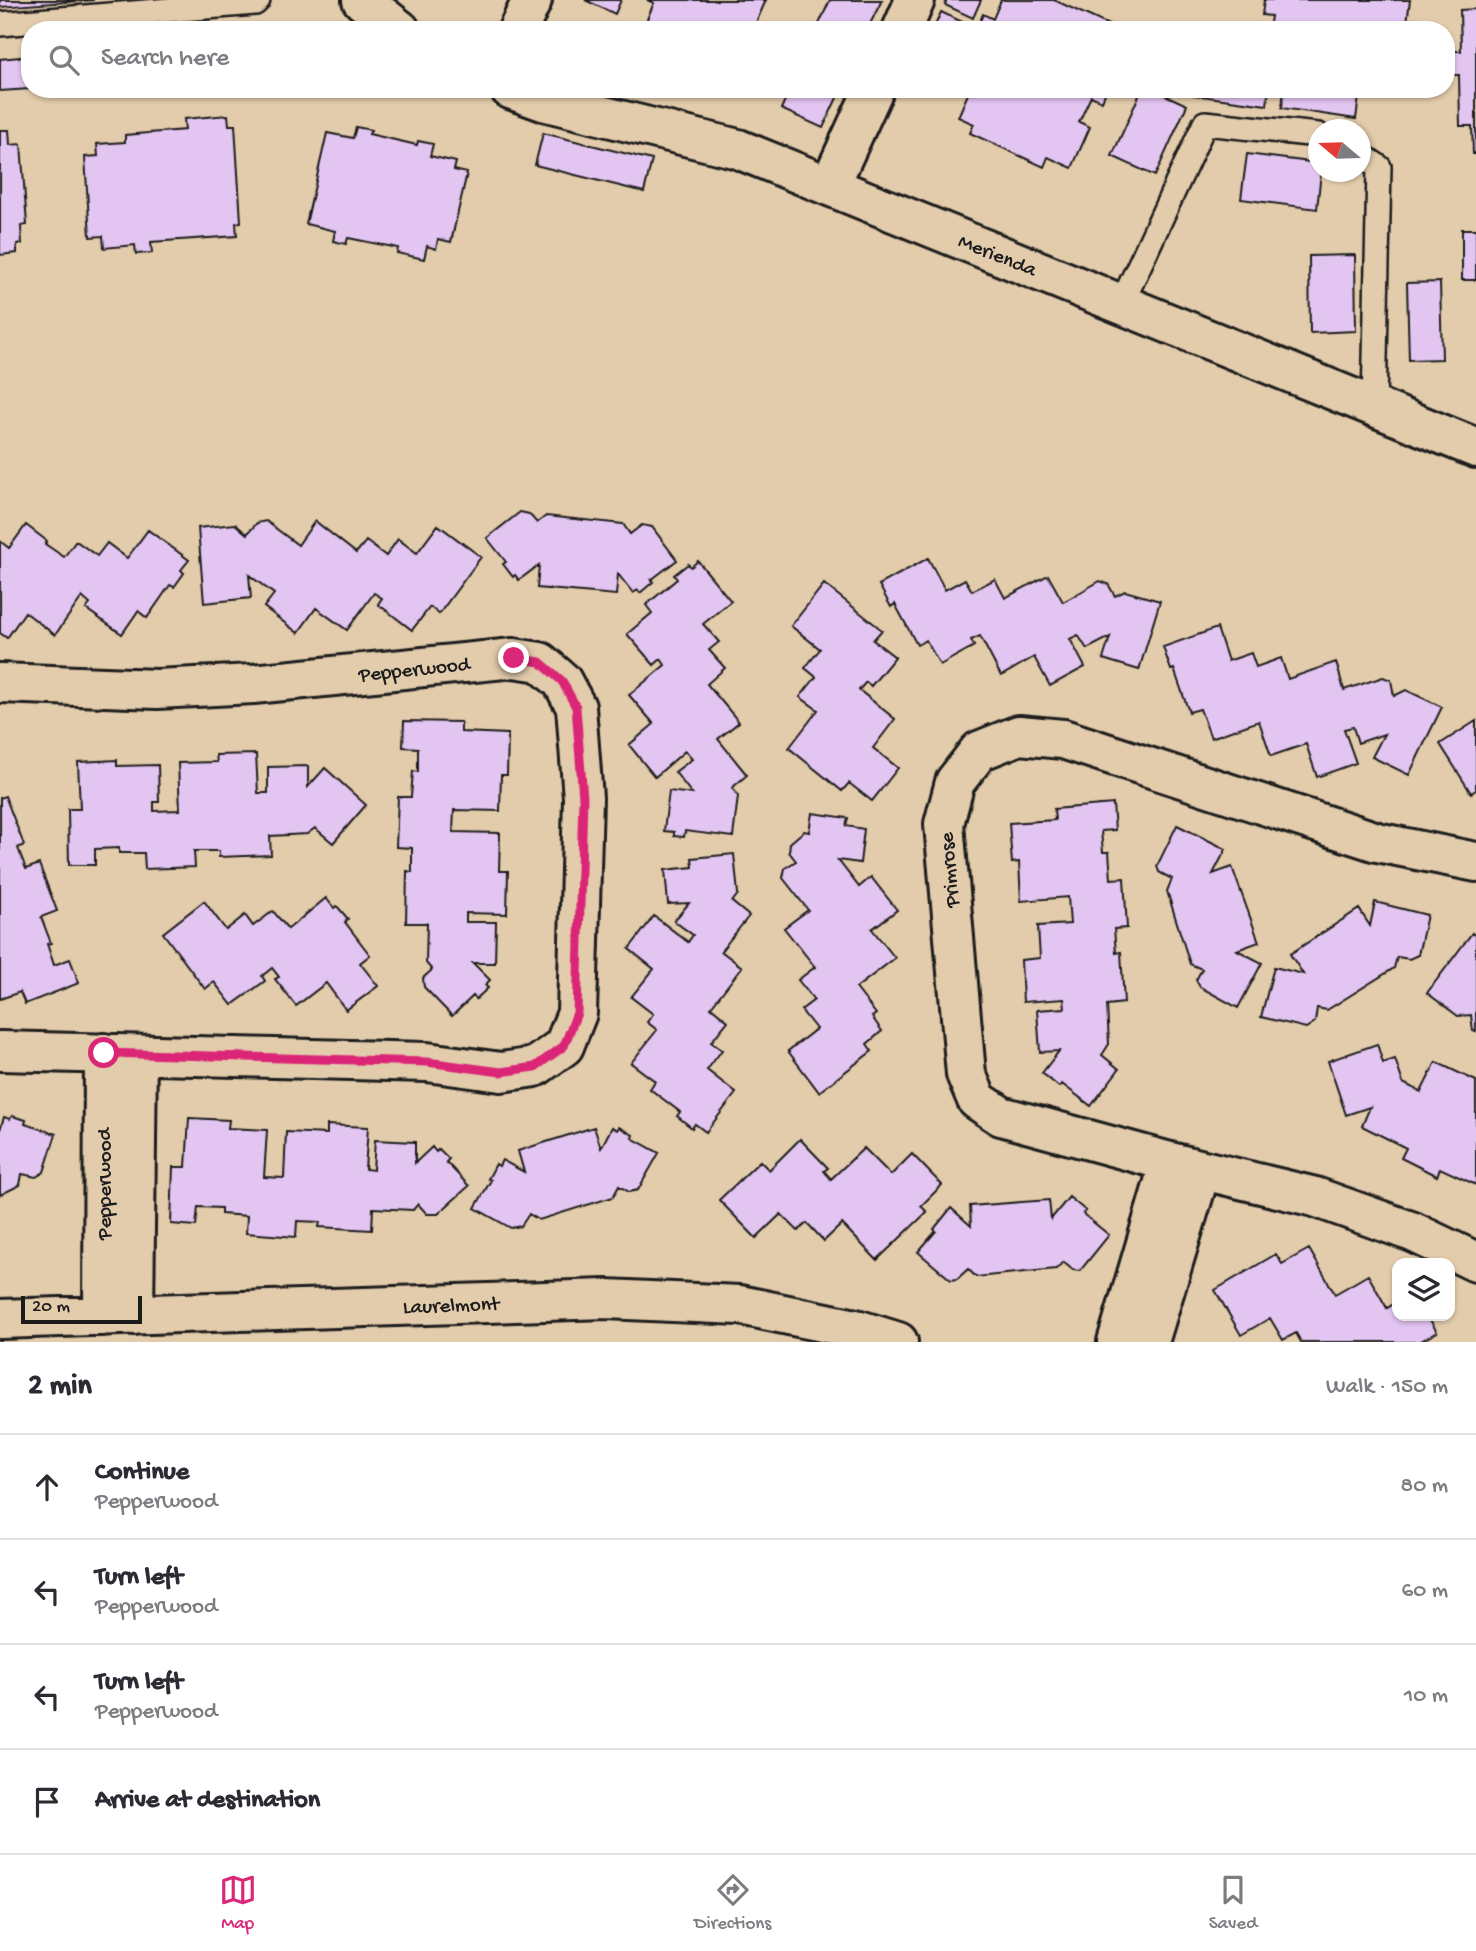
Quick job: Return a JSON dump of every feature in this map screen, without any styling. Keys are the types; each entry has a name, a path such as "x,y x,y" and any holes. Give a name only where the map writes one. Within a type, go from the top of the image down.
{"street":[{"path":"362,0 389,21"},
{"path":"522,21 532,0"},
{"path":"906,21 915,0"},
{"name":"Merienda","path":"535,98 738,149 1476,448"},
{"path":"830,185 870,98"},
{"name":"Pepperwood","path":"0,683 156,688 253,684 514,658 540,662 562,681 576,707 583,798 577,1013 564,1046 535,1067 501,1072 427,1062 0,1051"},
{"name":"Primrose","path":"1476,862 1377,842 1063,739 1019,735 979,751 955,782 944,824 966,1074 977,1100 1001,1116 1186,1166 1315,1197 1413,1232 1476,1262"},
{"name":"Pepperwood","path":"119,1315 120,1054"},
{"path":"1117,1342 1186,1166"},
{"path":"1149,1342 1186,1166"},
{"name":"Laurelmont","path":"0,1319 606,1299 740,1306 856,1329 898,1342"}],"lane":[{"path":"36,21 242,4 258,0"},
{"path":"0,24 21,22"},
{"path":"1121,305 1205,123 1308,134"},
{"path":"1371,162 1379,167 1374,407"}],"building":[{"path":"0,0 94,0 0,7"},
{"path":"585,0 621,0 615,14"},
{"path":"647,0 766,0 757,21 646,21 654,3"},
{"path":"830,0 882,0 872,21 820,21"},
{"path":"947,0 981,0 973,18 945,5"},
{"path":"1001,0 1054,0 1100,21 980,21 983,14 993,19"},
{"path":"1264,0 1410,0 1407,21 1270,21 1271,16 1262,15"},
{"path":"1476,9 1476,154 1473,154 1472,126 1460,126 1459,75 1455,75 1455,51 1461,51 1460,10"},
{"path":"941,12 960,21 937,21"},
{"path":"21,57 21,90 0,91 0,59"},
{"path":"786,98 837,98 823,128 781,109"},
{"path":"966,98 1090,98 1079,122 1090,127 1072,168 1048,157 1044,167 970,133 974,124 958,117"},
{"path":"1138,98 1172,98 1187,105 1155,176 1112,156"},
{"path":"1215,98 1268,98 1267,105"},
{"path":"1283,98 1359,98 1356,119 1282,108"},
{"path":"228,115 229,125 235,125 241,222 236,223 237,236 151,242 152,253 136,254 135,245 104,248 103,236 90,237 85,157 98,156 97,144 125,142 125,135 185,130 184,119"},
{"path":"356,127 371,130 369,134 417,145 418,141 433,144 430,156 456,162 454,170 467,173 451,242 438,239 436,249 427,246 424,259 397,253 398,248 348,238 346,244 333,241 335,231 306,224 327,133 353,138"},
{"path":"0,130 9,130 10,145 21,144 27,225 21,226 22,244 17,244 17,253 0,255"},
{"path":"543,133 652,160 644,192 535,165"},
{"path":"1247,154 1308,162 1308,182 1320,182 1317,209 1241,199"},
{"path":"1462,229 1476,229 1476,280 1462,280"},
{"path":"1355,255 1356,331 1310,333 1309,256"},
{"path":"1440,282 1442,359 1409,360 1407,283"},
{"path":"520,512 529,514 537,523 546,516 623,524 630,534 642,525 652,527 677,560 651,580 653,582 640,593 638,590 633,593 618,574 616,595 537,588 539,565 519,580 515,575 513,577 503,564 506,562 487,538"},
{"path":"266,521 298,545 315,521 356,553 366,541 386,556 398,539 417,553 438,525 481,557 439,614 430,607 412,630 378,604 382,598 374,593 347,630 316,608 298,633 264,607 274,594 249,575 251,598 204,603 198,528 235,524 247,534 257,523"},
{"path":"26,525 47,541 45,544 64,557 76,541 97,556 107,543 127,558 148,530 189,560 181,570 184,573 174,587 170,585 147,618 138,611 122,634 86,609 90,604 82,597 55,635 25,612 7,638 0,633 0,541 9,548"},
{"path":"928,558 945,590 965,579 972,591 995,579 1005,598 1048,575 1063,602 1100,581 1108,584 1115,596 1125,591 1160,601 1139,670 1103,659 1110,637 1087,649 1078,635 1070,639 1085,667 1050,686 1034,657 1001,676 980,636 971,640 974,646 940,665 926,640 917,645 895,604 891,607 879,585"},
{"path":"698,561 731,601 703,624 719,642 709,650 725,668 707,684 739,722 718,739 747,775 732,788 738,796 733,837 685,831 684,837 664,831 669,791 692,794 675,772 692,759 685,751 655,777 629,745 654,724 629,695 665,665 661,659 654,665 627,634 652,613 646,605 677,579 674,575 688,564 691,567"},
{"path":"824,584 882,630 873,640 895,657 871,686 866,682 859,690 895,719 873,748 898,768 872,801 849,783 842,791 789,748 818,710 800,697 816,677 805,668 820,649 791,626"},
{"path":"1217,628 1228,661 1251,653 1256,667 1281,658 1288,679 1336,662 1344,690 1383,677 1391,680 1394,696 1406,690 1442,707 1409,775 1372,757 1384,734 1358,743 1353,727 1344,729 1356,763 1317,777 1306,744 1271,756 1259,721 1211,738 1200,709 1189,712 1163,647"},
{"path":"404,721 461,722 461,732 508,734 507,775 501,775 500,811 454,810 453,832 500,833 499,871 508,871 507,914 466,913 466,922 496,922 495,963 473,963 490,980 485,985 488,988 476,999 473,996 452,1016 424,987 423,978 432,970 426,963 427,923 406,923 407,871 412,872 412,848 396,847 398,797 411,797 413,771 418,772 418,748 403,747"},
{"path":"1476,721 1476,790 1471,793 1440,744"},
{"path":"256,754 258,793 268,793 268,767 308,766 308,787 325,768 366,805 333,843 315,828 307,834 270,836 271,855 219,857 219,851 194,851 195,867 145,869 144,853 119,853 119,848 95,849 95,865 69,865 68,809 80,809 78,762 117,760 117,766 158,765 159,802 154,802 154,811 180,810 178,763 217,762 216,755"},
{"path":"5,796 24,845 18,848 26,869 39,864 57,911 41,917 51,943 47,944 54,965 70,959 79,983 25,1004 20,992 0,999 0,798"},
{"path":"1113,804 1115,830 1101,831 1103,852 1109,852 1111,879 1124,878 1127,928 1114,929 1116,953 1121,952 1124,1003 1107,1005 1109,1044 1102,1055 1119,1069 1091,1106 1062,1084 1059,1087 1042,1073 1059,1051 1040,1052 1037,1010 1065,1008 1064,999 1023,1002 1021,960 1040,958 1038,926 1070,924 1068,897 1021,901 1019,862 1012,863 1009,823 1055,820 1054,809"},
{"path":"812,813 848,818 846,826 864,829 860,863 838,860 859,887 871,877 897,910 872,929 895,958 856,988 876,1014 872,1017 882,1031 867,1044 872,1051 819,1092 788,1051 816,1029 801,1010 814,1000 798,980 815,967 784,928 808,910 783,878 785,868 796,861 789,852 790,843 804,831 809,832"},
{"path":"1177,825 1226,849 1213,874 1232,867 1259,942 1237,950 1262,963 1238,1008 1200,987 1196,980 1202,969 1190,964 1167,891 1172,879 1159,872 1157,866"},
{"path":"734,854 738,894 732,902 749,916 721,951 742,967 711,1007 728,1021 711,1042 722,1050 707,1070 736,1093 706,1132 695,1124 692,1128 677,1116 680,1112 650,1089 655,1081 631,1063 657,1030 647,1022 653,1014 631,997 654,969 629,949 654,916 688,942 693,935 674,921 689,903 668,904 665,870 693,867 692,858"},
{"path":"326,898 348,919 345,922 370,955 360,963 378,986 346,1010 326,983 296,1006 275,979 279,977 272,968 262,976 265,981 232,1005 214,982 205,989 163,933 204,901 226,930 245,915 253,926 273,911 288,929"},
{"path":"1375,902 1427,915 1418,955 1409,959 1397,957 1394,968 1327,1010 1317,1008 1315,1022 1306,1028 1261,1017 1274,967 1303,974 1290,954 1359,909 1370,926"},
{"path":"1472,933 1476,936 1476,1032 1473,1031 1471,1015 1458,1016 1427,993"},
{"path":"1377,1044 1383,1063 1395,1059 1403,1083 1421,1092 1436,1062 1476,1081 1476,1185 1440,1168 1437,1176 1401,1158 1406,1148 1362,1126 1370,1107 1346,1115 1328,1061"},
{"path":"12,1116 26,1120 25,1124 56,1134 44,1172 36,1177 22,1174 20,1185 0,1195 0,1130 4,1117 10,1119"},
{"path":"189,1118 229,1120 228,1128 267,1130 264,1177 284,1178 286,1132 327,1134 327,1125 368,1127 365,1169 373,1170 375,1140 415,1142 415,1163 432,1147 436,1152 439,1149 449,1159 446,1162 469,1186 438,1214 427,1214 418,1204 413,1210 373,1208 372,1230 319,1227 320,1222 297,1221 296,1237 246,1233 247,1216 221,1214 221,1208 198,1207 196,1226 171,1224 173,1167 186,1167"},
{"path":"594,1127 601,1148 612,1127 617,1130 619,1127 633,1135 632,1138 659,1153 638,1190 629,1192 619,1186 613,1197 539,1220 529,1214 521,1226 511,1228 475,1208 491,1180 488,1179 496,1164 499,1166 502,1160 524,1172 518,1151"},
{"path":"800,1139 828,1168 824,1171 831,1179 864,1148 891,1175 912,1154 942,1185 921,1206 927,1212 877,1260 842,1224 824,1241 807,1223 798,1231 781,1214 756,1238 719,1200 760,1161 769,1170"},
{"path":"1069,1197 1086,1211 1083,1214 1109,1235 1080,1271 1073,1270 1063,1262 1056,1269 976,1277 968,1269 957,1279 951,1280 918,1252 951,1208 971,1226 970,1206 1049,1200 1051,1219"},
{"path":"1309,1249 1335,1294 1368,1275 1387,1308 1392,1305 1392,1321 1431,1321 1437,1332 1419,1342 1301,1342 1296,1333 1283,1340 1270,1318 1241,1335 1215,1290 1276,1254 1282,1264"}],"route":[{"path":"104,1053 427,1062 501,1072 535,1067 564,1046 577,1013 583,798 576,707 562,681 540,662 514,658"}]}
